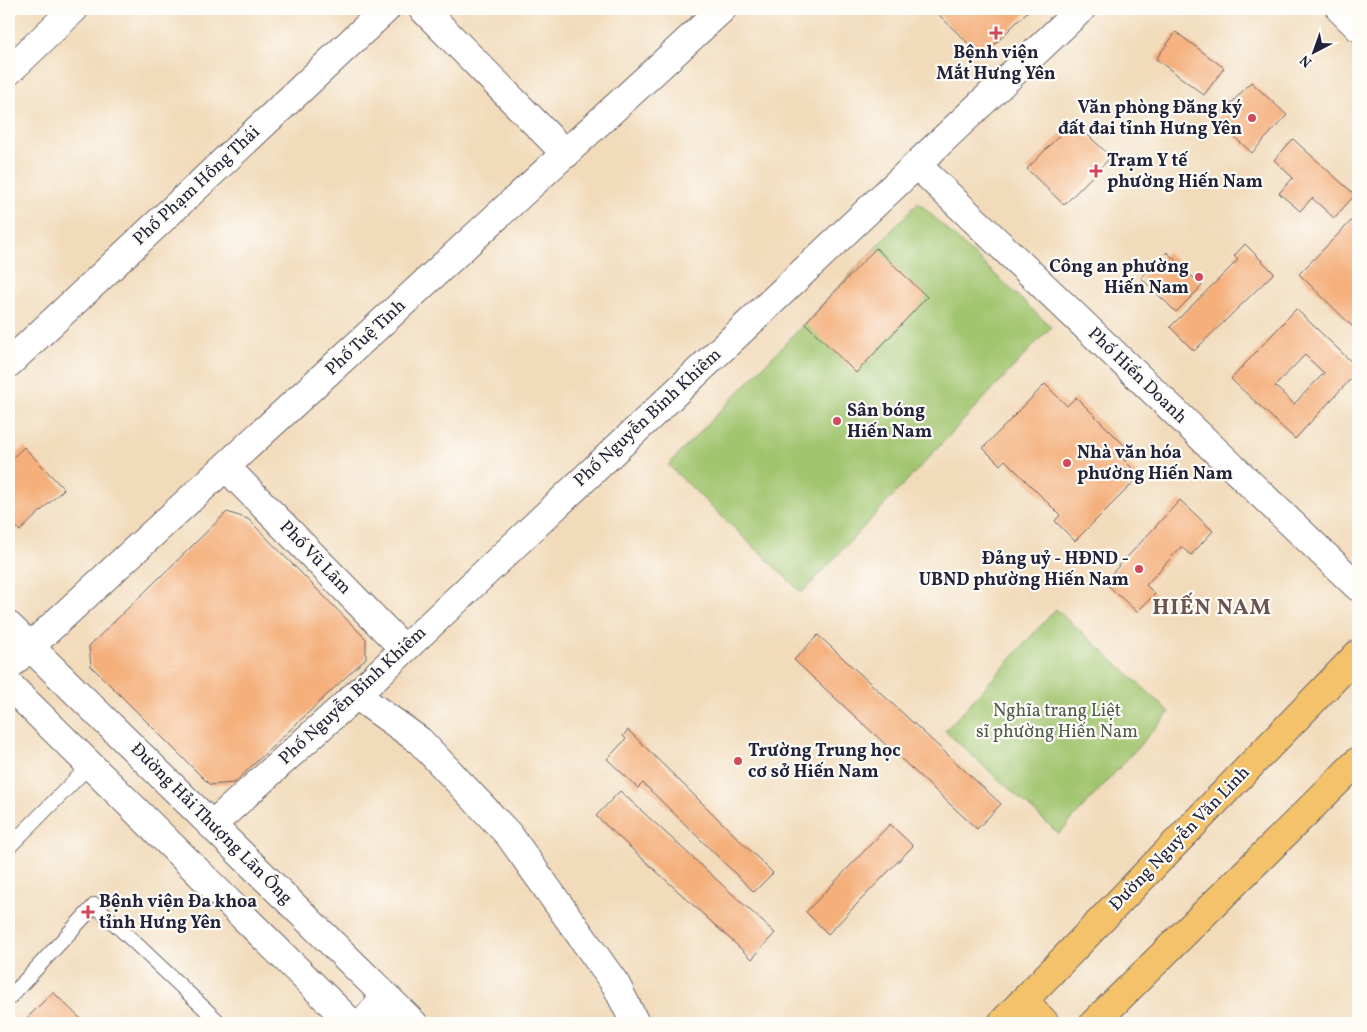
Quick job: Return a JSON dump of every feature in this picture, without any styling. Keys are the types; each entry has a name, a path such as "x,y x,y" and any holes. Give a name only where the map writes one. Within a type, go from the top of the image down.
{"highway":[{"name":"Đường Nguyễn Văn Linh","path":"1002,1023 1358,654"},
{"path":"1094,1023 1358,762"},
{"path":"1024,1000 1045,1023"}],"street":[{"path":"12,61 74,9"},
{"name":"Phố Phạm Hồng Thái","path":"9,364 386,9"},
{"path":"423,9 566,154"},
{"name":"Phố Tuệ Tĩnh","path":"9,666 722,9"},
{"name":"Phố Nguyễn Bỉnh Khiêm","path":"212,825 356,695 1081,9"},
{"path":"1340,9 1358,27"},
{"name":"Phố Hiến Doanh","path":"917,165 1358,587"},
{"name":"Phố Vũ Lãm","path":"226,467 404,649"},
{"name":"Đường Hải Thượng Lãn Ông","path":"9,626 413,1023"},
{"path":"9,685 351,1023"},
{"path":"356,695 420,741 509,835 616,984 635,1023"},
{"path":"363,1023 386,997"}],"lane":[{"path":"9,847 90,766"},
{"path":"9,998 95,905 220,1023"}],"green space":[{"name":"Sân bóng Hiến Nam","path":"918,202 1051,327 802,593 668,465"},
{"name":"Nghĩa trang Liệt sĩ phường Hiến Nam","path":"1056,609 1170,712 1059,834 945,731"}],"building":[{"path":"933,9 1030,9 982,57"},
{"path":"1176,32 1224,68 1204,95 1156,59"},
{"name":"Văn phòng Đăng ký đất đai tỉnh Hưng Yên","path":"1251,82 1287,115 1252,153 1216,120"},
{"path":"1073,121 1111,157 1064,205 1027,169"},
{"path":"1293,139 1355,195 1334,218 1312,198 1300,211 1279,193 1293,178 1274,160"},
{"path":"1358,214 1358,332 1299,274"},
{"path":"1245,244 1274,273 1194,351 1170,327 1238,260 1234,256"},
{"path":"876,248 927,297 856,373 805,323"},
{"path":"1167,252 1202,286 1176,312 1141,278"},
{"path":"1296,309 1358,368 1358,371 1295,439 1231,379","holes":["1305,355 1324,373 1294,404 1275,386"]},
{"name":"Nhà văn hóa phường Hiến Nam","path":"1045,384 1067,406 1076,397 1127,448 1119,455 1140,476 1075,541 1055,521 1060,515 1005,460 1000,465 983,448"},
{"path":"24,447 64,489 20,531 9,519 9,461"},
{"name":"Đảng uỷ - HĐND - UBND phường Hiến Nam","path":"1180,500 1213,531 1191,555 1181,547 1146,585 1155,594 1137,612 1104,582"},
{"path":"227,512 248,519 366,639 366,658 234,783 210,785 91,666 89,646"},
{"path":"818,635 1001,804 977,829 794,660"},
{"path":"628,730 773,873 754,892 643,783 638,788 607,759 626,739 623,736"},
{"path":"620,791 775,933 752,959 596,816"},
{"path":"890,824 913,846 828,934 806,912"},
{"path":"53,992 85,1023 22,1023"}],"place":[{"name":"Bệnh viện Mắt Hưng Yên","path":"996,33"},
{"name":"Văn phòng Đăng ký đất đai tỉnh Hưng Yên","path":"1252,118"},
{"name":"Trạm Y tế phường Hiến Nam","path":"1096,171"},
{"name":"Công an phường Hiến Nam","path":"1199,277"},
{"name":"Sân bóng Hiến Nam","path":"837,421"},
{"name":"Nhà văn hóa phường Hiến Nam","path":"1067,463"},
{"name":"Đảng uỷ - HĐND - UBND phường Hiến Nam","path":"1139,569"},
{"name":"Trường Trung học cơ sở Hiến Nam","path":"738,761"},
{"name":"Bệnh viện Đa khoa tỉnh Hưng Yên","path":"88,912"}],"district":[{"name":"HIẾN NAM","path":"1212,608"}]}
